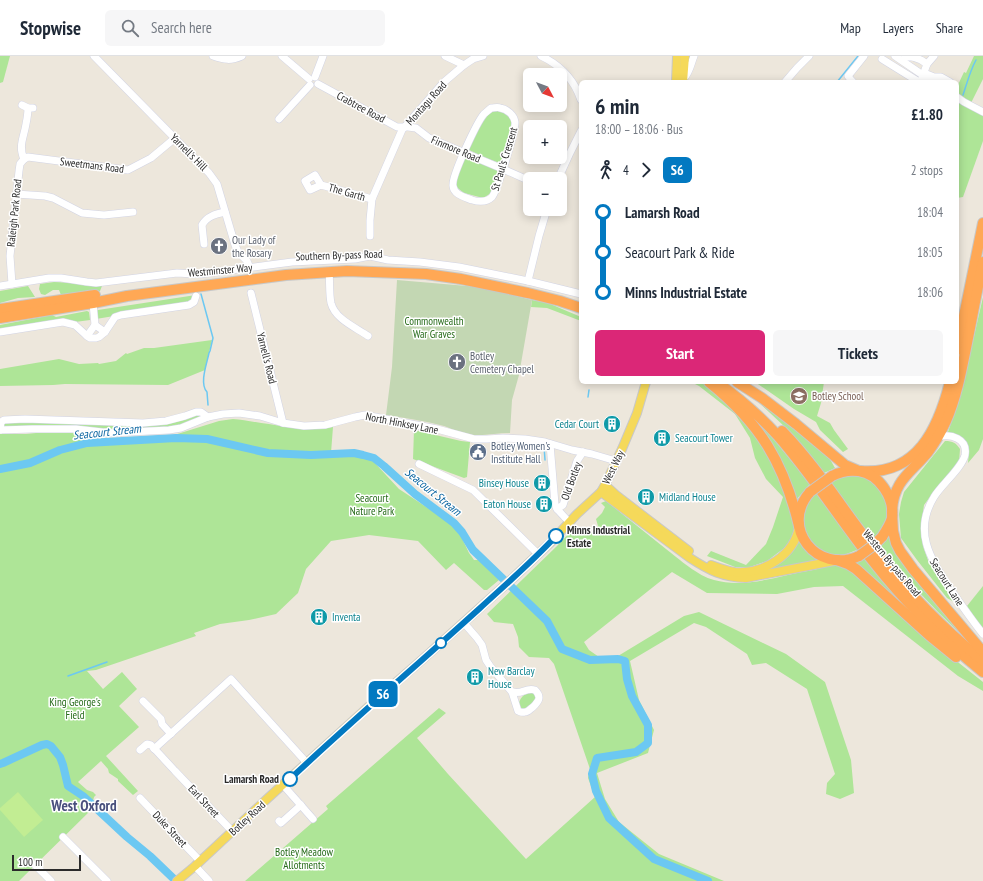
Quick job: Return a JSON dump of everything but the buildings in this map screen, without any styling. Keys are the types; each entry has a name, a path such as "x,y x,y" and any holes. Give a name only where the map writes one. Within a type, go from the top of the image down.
{"highway":[{"path":"959,340 983,223"},
{"path":"959,378 983,262"},
{"name":"Southern By-pass Road","path":"0,309 93,296 127,289 295,268 348,265 427,268 462,273 549,292 579,301"},
{"name":"Southern By-pass Road","path":"0,318 126,296 170,290 286,275 347,271 426,274 461,278 528,293 579,307"},
{"path":"711,384 744,415 770,448 786,480 802,537 811,549 830,560 847,560 858,556 874,545 882,537 889,526 893,498 898,486 928,452 938,437 946,421 957,384"},
{"path":"720,384 741,401 798,454"},
{"path":"730,384 754,403 769,418 798,454"},
{"path":"740,384 762,398 796,424 842,464 872,477 882,486 888,496 892,511 893,532 900,552 983,652"},
{"path":"799,527 800,509 803,502 810,492 832,476 844,472 875,472 891,469 914,455 925,442 934,427 943,408 949,384"},
{"name":"Western By-pass Road","path":"798,454 904,585 934,616 983,661"},
{"name":"Western By-pass Road","path":"798,454 848,528 885,577 929,624 983,672"},
{"path":"836,560 848,564 856,569 929,635 983,678"}],"main road":[{"path":"676,80 677,56"},
{"path":"683,80 685,56"},
{"name":"West Way","path":"513,578 603,488 622,449 637,413 645,384"},
{"path":"603,488 616,495 692,553 710,564 728,571 739,572 754,570 763,568 776,561 793,546 798,535 799,527"},
{"path":"603,488 700,565 732,578 746,578 836,560"},
{"name":"Botley Road","path":"180,878 513,578"}],"street":[{"name":"Yarnell's Hill","path":"94,56 218,184 235,245 238,252 247,261 250,268"},
{"path":"213,56 222,60 229,60 242,56"},
{"name":"Crabtree Road","path":"282,56 313,81 397,127 405,127"},
{"path":"279,119 313,81 323,56"},
{"path":"445,56 464,65"},
{"name":"Montagu Road","path":"370,236 372,199 402,130 444,82 473,59 483,56"},
{"path":"541,56 550,60 562,70 573,82 579,96"},
{"path":"683,80 689,70 694,56"},
{"path":"787,80 809,56"},
{"path":"850,80 848,76 864,56"},
{"path":"895,56 922,78"},
{"path":"905,56 913,57 927,64"},
{"path":"922,78 927,64 934,56"},
{"path":"882,59 922,78 941,77 946,80"},
{"path":"959,98 983,112"},
{"name":"Raleigh Park Road","path":"12,284 10,256 20,164 24,159 21,152 21,144 28,107"},
{"name":"St Paul's Crescent","path":"491,108 500,108 507,111 512,116 515,122 514,131 504,169 492,196 487,201 476,201 461,196 456,192 453,186 454,179 464,152 484,115 491,108"},
{"name":"Finmore Road","path":"405,127 416,128 429,138 523,178"},
{"path":"561,172 579,135"},
{"name":"Sweetmans Road","path":"24,159 28,157 128,170 151,158 174,138"},
{"name":"The Garth","path":"321,185 372,199"},
{"path":"16,194 53,198 82,213 104,215 133,212"},
{"path":"204,244 202,225 204,220 211,216 225,212"},
{"path":"528,281 546,216"},
{"name":"Westminster Way","path":"0,286 49,278 61,278 96,283 177,273 194,274 292,262 355,259 370,256 388,260 459,267 528,281 579,294"},
{"path":"329,272 331,303 336,313 346,322 368,336"},
{"name":"Yarnell's Road","path":"251,293 283,423"},
{"path":"0,332 63,322 75,325 90,338 96,338 105,332 116,317 189,305 194,302 196,296"},
{"path":"87,336 95,325 93,302"},
{"path":"95,325 105,332"},
{"name":"North Hinksey Lane","path":"208,417 201,412 196,412 166,421 143,423 4,420 1,422 0,430 76,429 111,432 169,430 181,428 208,417 239,413 304,426 325,425 366,415 437,429 467,438 525,439 616,461"},
{"name":"Seacourt Lane","path":"938,437 950,435 957,438 964,446 965,453 961,463 939,489 928,508 925,521 925,538 928,550 936,567 964,610 983,634"},
{"path":"550,444 555,504 557,509 569,522"},
{"name":"Old Botley","path":"557,509 563,505 577,461 583,452"},
{"path":"418,464 473,490 538,554"},
{"path":"464,623 482,645 486,660 490,666 512,692"},
{"path":"140,750 147,744 151,745 154,749 231,679 307,763"},
{"path":"145,706 161,719 162,724 171,734"},
{"name":"Earl Street","path":"154,749 232,831"},
{"path":"282,785 313,819"},
{"name":"Duke Street","path":"140,798 197,863 209,881"},
{"path":"279,821 281,823 301,805"},
{"path":"63,837 107,881"},
{"path":"35,865 51,881"}],"green space":[{"path":"0,56 10,56 3,82 0,83"},
{"path":"974,56 983,56 983,79 971,103 959,94 959,83 964,72 966,73"},
{"path":"959,102 983,115 983,141 963,197 959,198"},
{"path":"497,109 507,112 514,121 502,164 467,149 485,114"},
{"path":"463,157 500,170 493,192 483,198 464,193 455,186"},
{"name":"Commonwealth War Graves","path":"397,280 479,287 532,300 519,375 512,400 510,433 469,435 437,424 386,415 392,367"},
{"path":"54,282 102,286 100,291 61,295 59,290 53,290 45,295 41,294 39,289 40,284"},
{"path":"28,286 35,297 18,298 0,303 0,291"},
{"path":"196,295 193,301 186,304 96,319 95,311 98,310"},
{"path":"983,297 983,439 979,450 968,463 969,451 961,438 948,432 961,393"},
{"path":"532,300 548,303 579,316 579,320 547,308 531,307"},
{"path":"87,311 89,312 90,320 0,332 0,325 52,315 56,317"},
{"path":"212,340 205,370 168,385 65,384 0,386 0,369 59,359 79,364 99,364 116,361 126,353 127,354 144,348"},
{"path":"695,384 706,384 739,415 763,445 785,490 795,526 792,537 787,546 767,561 750,567 735,567 707,556 711,551 746,565 766,544 783,497 766,479 755,458 750,438 735,414"},
{"name":"Botley School","path":"758,384 824,384 821,403 817,416 830,423 848,449 843,452 820,430 816,422"},
{"path":"754,398 827,454 835,468 824,473 803,446"},
{"path":"196,412 208,417 169,430 0,430 1,422 143,423"},
{"path":"753,418 771,436 810,484 796,500"},
{"path":"233,419 309,429 333,427 331,453 309,453 259,449 205,436 171,436 219,421"},
{"path":"414,430 470,442 467,477 464,478 413,459"},
{"path":"46,432 96,434 88,443 176,438 207,439 268,453 311,455 345,454 345,457 352,455 362,457 373,461 399,489 446,520 458,530 474,560 479,560 499,580 487,590 484,590 454,563 446,570 418,541 369,535 331,541 306,569 298,593 276,614 220,624 194,633 196,636 96,670 87,671 103,689 122,672 137,689 119,706 139,727 106,756 138,791 133,795 118,781 118,779 109,773 108,769 101,761 78,782 87,790 96,795 94,797 91,810 19,881 0,881 0,434"},
{"path":"945,441 954,443 960,449 959,463 924,505 921,527 923,546 929,563 956,603 947,598 901,538 899,514 904,492"},
{"path":"852,474 864,476 874,481 886,499 888,510 886,521 881,531 873,539 830,482 840,476"},
{"path":"816,492 859,549 845,554 835,555 818,549 812,543 804,528 803,519 804,510 808,501"},
{"name":"Botley Meadow Allotments","path":"606,501 689,567 714,580 738,583 751,582 830,566 840,566 848,569 861,577 935,644 983,682 983,691 958,676 843,586 814,587 777,594 707,593 672,572 584,642 589,650 599,657 618,656 684,616 699,612 786,654 825,682 851,760 854,793 840,799 826,794 827,783 835,774 807,689 766,663 752,665 747,654 706,627 694,623 630,661 639,700 654,730 648,753 597,773 605,799 619,822 659,854 724,881 245,881 328,809 326,806 439,708 446,713 417,738 526,859 595,797 588,778 590,769 554,664 549,658 529,657 519,647 518,637 513,624 494,622 487,614 575,527 584,533 592,532 598,526 596,519 605,507 601,503"},
{"path":"890,536 967,640 916,589 880,547"},
{"path":"800,539 820,560 771,570 770,568 791,553"},
{"path":"866,558 916,617 879,582 856,563"},
{"path":"983,586 983,630 967,606"},
{"path":"533,691 537,698 525,709 522,708 519,704 520,700 527,693"},
{"path":"18,792 43,820 24,837 0,810 0,808"}],"waterway":[{"path":"839,80 858,56"},
{"path":"963,95 976,60"},
{"path":"201,294 213,338 205,368 204,379 208,405"},
{"path":"588,397 589,390"},
{"name":"Seacourt Stream","path":"0,469 30,463 60,450 87,443 176,438 207,439 268,453 311,455 354,453 374,458 415,494 454,523 462,532 473,550 547,621 562,649 590,660 618,659 625,661 627,679 632,696 648,725 648,743 636,752 597,758 592,774 596,791 609,818 654,859 708,881"},
{"path":"544,446 545,460"},
{"path":"68,676 107,662"},
{"path":"0,764 42,745 47,744 51,746 60,757 68,786 83,796 176,881"}],"bus line":[{"name":"S6","path":"290,779 376,700 464,623 556,536"}],"place":[{"name":"Our Lady of the Rosary","path":"219,246"},
{"name":"Botley Cemetery Chapel","path":"457,362"},
{"name":"Botley School","path":"799,396"},
{"name":"Cedar Court","path":"612,424"},
{"name":"Seacourt Tower","path":"662,438"},
{"name":"Botley Women's Institute Hall","path":"478,452"},
{"name":"Binsey House","path":"542,483"},
{"name":"Midland House","path":"646,497"},
{"name":"Eaton House","path":"544,504"},
{"name":"Minns Industrial Estate","path":"556,536"},
{"name":"Inventa","path":"319,617"},
{"name":"New Barclay House","path":"475,677"},
{"name":"Lamarsh Road","path":"290,779"}],"district":[{"name":"West Oxford","path":"84,806"}],"park label":[{"name":"Seacourt Nature Park","path":"372,504"},
{"name":"King George's Field","path":"75,708"}]}
